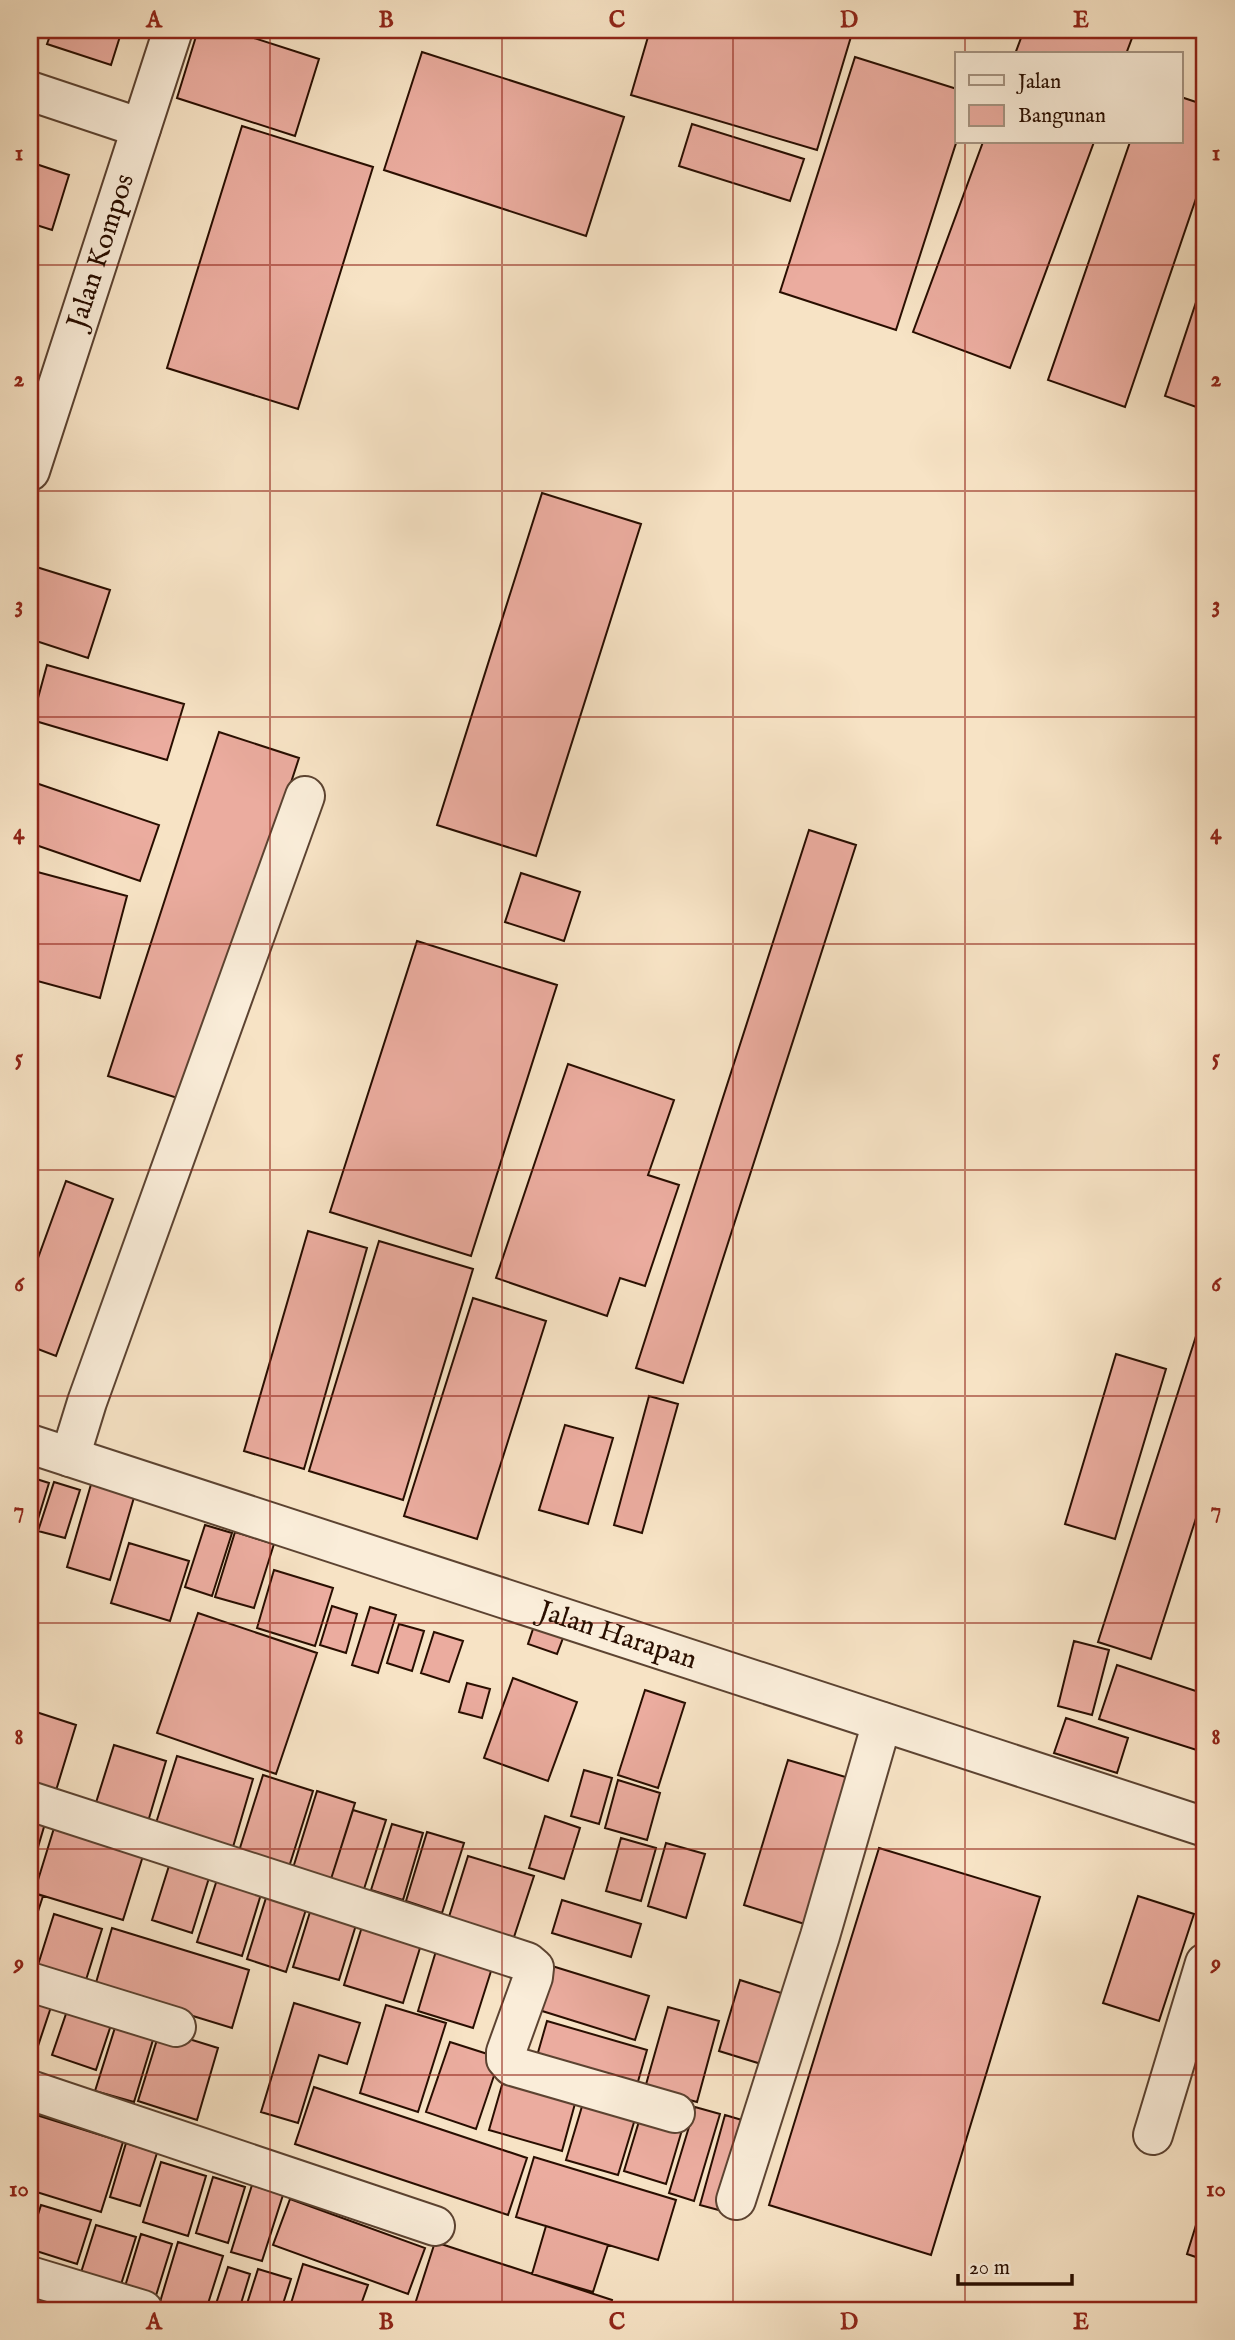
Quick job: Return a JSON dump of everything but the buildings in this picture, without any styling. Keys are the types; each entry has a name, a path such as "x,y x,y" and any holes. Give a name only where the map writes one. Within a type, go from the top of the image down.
{"street":[{"name":"Jalan Kompos","path":"30,471 173,30"},
{"path":"30,92 141,128"},
{"path":"70,1457 87,1402 305,796"},
{"name":"Jalan Harapan","path":"30,1444 1205,1825"},
{"path":"736,2200 820,1936 882,1722"},
{"path":"30,1801 527,1962 534,1968 533,1977 506,2052 506,2059 512,2066 675,2113"},
{"path":"1153,2135 1205,1963"},
{"path":"30,1982 176,2027"},
{"path":"30,2090 435,2226"},
{"path":"30,2276 143,2310"}]}
